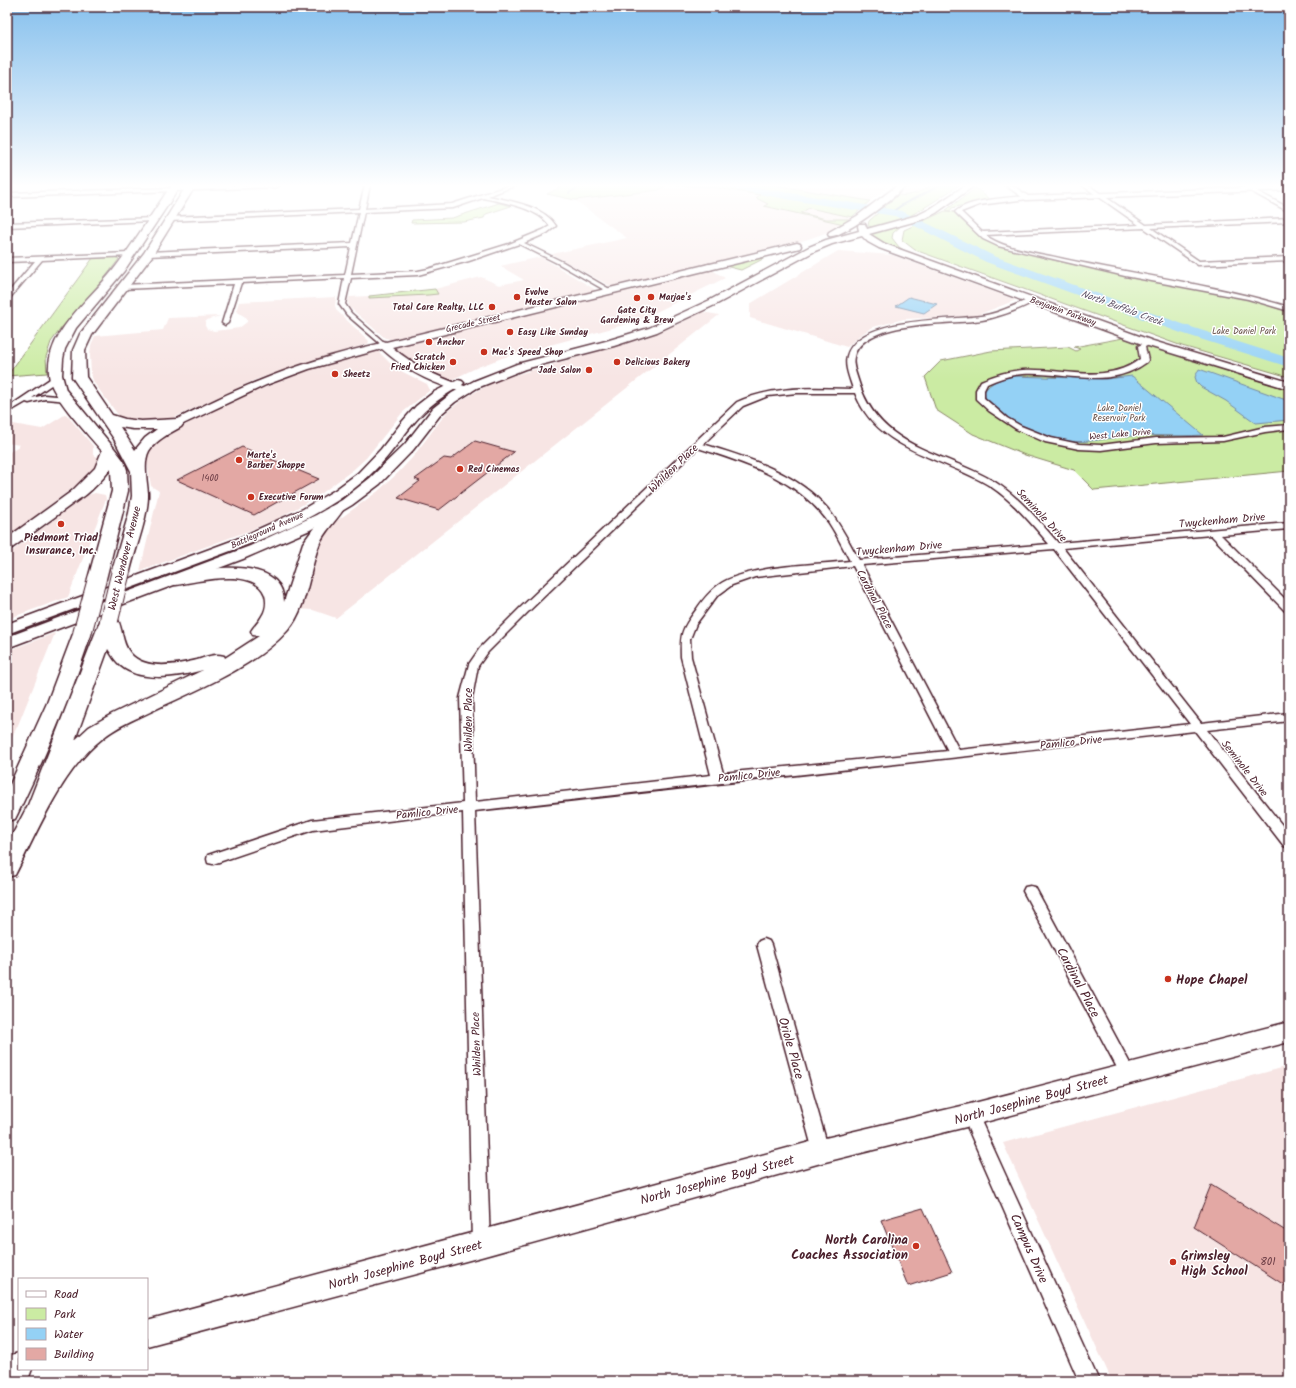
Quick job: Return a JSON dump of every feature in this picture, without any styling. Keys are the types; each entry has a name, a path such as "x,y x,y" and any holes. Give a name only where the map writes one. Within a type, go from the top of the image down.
{"highway":[{"name":"West Wendover Avenue","path":"7,813 55,710 82,634 117,507 120,479 116,461 65,399 56,380 56,360 58,351 67,332 111,280 132,250"},
{"path":"139,477 121,438 79,377 78,364 79,350 86,334 150,250"},
{"path":"107,418 118,423 134,426 177,423"},
{"name":"West Wendover Avenue","path":"7,868 39,804 74,716 109,620 137,513 139,455 156,436 177,423"},
{"path":"77,494 99,475 107,463 108,451"},
{"path":"77,494 97,489 107,490 112,494 117,507"},
{"path":"39,804 74,753 96,732 119,719 220,670 261,645 277,630 282,625 292,606 311,543 335,510"},
{"path":"109,620 116,647 122,656 130,663 142,669 158,671 184,669 217,660 248,641 264,627 273,616 276,604 275,594 266,581 257,577 245,574 222,572 176,580"}],"main road":[{"path":"709,267 781,250"},
{"path":"762,264 790,250"},
{"name":"Battleground Avenue","path":"7,630 246,541 289,522 317,507 351,485 369,469 383,455 411,419 436,396 517,368 652,331 698,310 775,267 812,250"},
{"path":"890,250 899,252"},
{"name":"Benjamin Parkway","path":"894,250 1149,343 1289,386"},
{"name":"Benjamin Parkway","path":"910,250 922,256 1116,325 1289,380"},
{"path":"709,267 728,268 736,272"},
{"name":"Battleground Avenue","path":"7,643 176,580 269,544 300,530 364,491 384,474 411,446 438,410 460,388 494,368 636,326 672,311"},
{"path":"7,545 77,494"}],"street":[{"path":"148,254 235,250"},
{"path":"353,250 342,304 345,309 399,359 415,370 427,377 460,388"},
{"path":"123,287 397,275 450,266 497,250"},
{"path":"535,250 610,291"},
{"path":"1019,250 1059,260 1249,297 1289,308"},
{"path":"1179,250 1198,263 1289,259"},
{"path":"7,260 129,255"},
{"path":"7,298 40,259"},
{"name":"Grecade Street","path":"177,423 262,383 305,367 383,344 709,267"},
{"path":"225,323 238,282"},
{"name":"Seminole Drive","path":"1032,300 986,318 910,324 894,327 869,336 854,349 849,359 857,391 870,416 898,439 916,449 992,484 1016,502 1057,547 1289,843"},
{"name":"West Lake Drive","path":"1149,343 1141,346 1144,360 1134,370 1120,374 1101,375 1028,372 1010,374 984,383 980,390 980,399 989,408 1032,434 1053,442 1096,448 1147,441 1208,440 1263,429 1289,427"},
{"path":"10,409 56,380"},
{"name":"Whilden Place","path":"481,1244 466,698 473,666 484,650 519,615 740,404 753,397 783,392 857,391"},
{"path":"10,409 39,398 51,397 65,399"},
{"name":"Cardinal Place","path":"697,445 743,459 766,469 791,483 808,495 822,508 839,530 956,754"},
{"name":"Twyckenham Drive","path":"718,778 686,657 685,639 691,624 714,594 740,578 770,571 1289,526"},
{"path":"1214,533 1289,608"},
{"name":"Pamlico Drive","path":"213,859 312,825 718,778 956,754 1289,717"},
{"name":"Cardinal Place","path":"1030,891 1128,1074"},
{"name":"Oriole Place","path":"764,945 821,1151"},
{"name":"North Josephine Boyd Street","path":"148,1333 821,1151 970,1115 1289,1032"},
{"name":"Campus Drive","path":"970,1115 1089,1381"},
{"path":"7,1370 18,1367"}],"shaded area":[{"path":"572,250 772,250 616,286 610,286 552,254"},
{"path":"838,251 892,255 1016,300 975,316 904,319 873,327 860,335 847,347 750,318 750,304"},
{"path":"541,257 596,290 391,339 385,338 349,307 349,297 369,296 369,298 437,294 435,289 481,277 499,285 524,280 500,266"},
{"path":"712,270 725,278 638,321 502,358 453,379 445,380 427,372 413,363 394,347 396,345"},
{"path":"336,297 335,306 337,311 369,341 368,344 319,358 255,380 171,419 142,423 124,419 119,416 94,383 91,374 90,355 91,345 95,336 163,330 168,318 221,316 209,319 205,322 207,329 214,331 239,328 247,322 247,318 236,311 239,302"},
{"path":"702,312 719,315 336,618 313,610 296,609 315,544 327,528 377,492 398,473 412,458 448,411 465,398 488,385 505,378 645,338 679,324"},
{"path":"373,351 378,351 390,363 403,372 427,384 430,390 402,413 366,458 318,496 277,519 140,571 159,491 151,486 146,456 152,445 202,415 233,400 307,371"},
{"path":"66,414 93,446 93,455 98,457 99,461 90,475 7,537 7,454 20,445 7,443 7,423 42,429"},
{"path":"95,493 105,495 106,499 68,597 7,619 7,555 85,496"},
{"path":"55,633 18,725 7,746 7,651"},
{"name":"Grimsley High School","path":"1289,1066 1289,1381 1112,1381 1003,1143"}],"green space":[{"name":"Lake Daniel Park","path":"915,250 1016,250 1048,259 1095,269 1248,299 1289,312 1289,377 1182,346"},
{"path":"763,256 765,258 741,270 725,266"},
{"path":"115,257 119,259 51,342 46,357 47,373 7,376 93,258"},
{"path":"435,289 438,294 369,298 369,296"},
{"name":"Lake Daniel Reservoir Park","path":"1123,338 1289,390 1289,471 1094,490 1074,470 1025,455 973,434 936,410 925,377 941,361 991,351 1068,347 1076,351 1080,349 1074,347"}],"water":[{"path":"909,297 937,304 924,313 896,306"},
{"path":"1199,369 1286,400 1289,402 1289,420 1256,423 1226,401 1201,387 1197,383 1195,377"},
{"path":"1013,376 1106,379 1132,376 1203,435 1130,436 1082,442 1068,441 1049,436 1012,421 992,408 986,401 984,392 990,385 1000,379"}],"building":[{"name":"Red Cinemas","path":"475,441 514,452 439,510 398,498 420,481 415,479 444,458 451,459"},
{"name":"Executive Forum","path":"242,447 319,479 254,515 177,480"},
{"path":"1211,1185 1289,1233 1289,1288 1194,1227"},
{"name":"North Carolina Coaches Association","path":"923,1208 952,1272 908,1286 881,1220"}],"waterway":[{"name":"North Buffalo Creek","path":"972,250 990,259 1186,330 1289,363"}],"place":[{"name":"Evolve Master Salon","path":"517,297"},
{"name":"Marjae's","path":"651,297"},
{"name":"Gate City Gardening & Brew","path":"637,298"},
{"name":"Total Care Realty, LLC","path":"492,307"},
{"name":"Easy Like Sunday","path":"510,332"},
{"name":"Anchor","path":"429,342"},
{"name":"Mac's Speed Shop","path":"484,352"},
{"name":"Scratch Fried Chicken","path":"453,362"},
{"name":"Delicious Bakery","path":"617,362"},
{"name":"Jade Salon","path":"589,370"},
{"name":"Sheetz","path":"335,374"},
{"name":"Marte's Barber Shoppe","path":"239,460"},
{"name":"Red Cinemas","path":"460,469"},
{"name":"Executive Forum","path":"251,497"},
{"name":"Piedmont Triad Insurance, Inc.","path":"61,524"},
{"name":"Hope Chapel","path":"1168,979"},
{"name":"North Carolina Coaches Association","path":"916,1246"},
{"name":"Grimsley High School","path":"1173,1262"}]}
